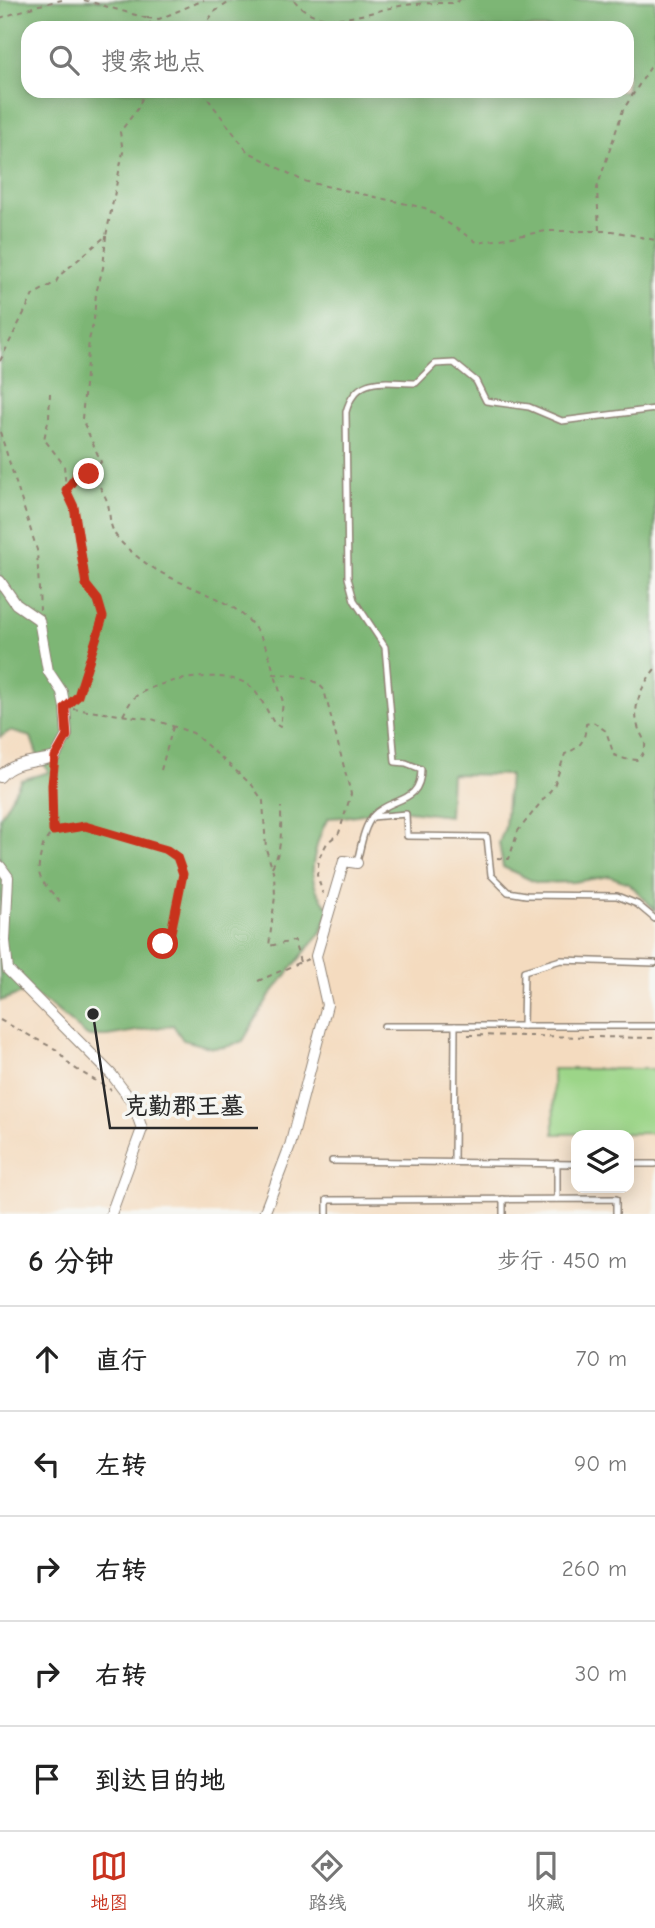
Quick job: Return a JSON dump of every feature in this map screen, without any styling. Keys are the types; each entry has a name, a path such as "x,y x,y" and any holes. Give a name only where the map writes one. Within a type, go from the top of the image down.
{"street":[{"path":"0,581 16,604 39,620 48,671 62,692 67,736 55,757 24,762 4,771 0,777"},
{"path":"264,1214 290,1146 327,1005 316,956 344,861 356,863"},
{"path":"0,866 8,877 5,941 8,970 112,1075 133,1103 142,1129 111,1214"}],"lane":[{"path":"356,863 372,817 384,806 401,801 414,793 421,779 421,769 395,762 385,647 354,600 348,578 346,412 350,397 362,386 376,382 416,383 435,363 454,363 476,381 486,401 529,407 562,421 655,409"},
{"path":"372,817 406,814 407,836 487,837 491,875 508,892 526,895 617,895 637,904 655,919"},
{"path":"523,1026 524,971 561,960 655,962"},
{"path":"384,1026 655,1026"},
{"path":"454,1163 455,1026"},
{"path":"332,1161 571,1164"},
{"path":"557,1163 557,1199"},
{"path":"634,1164 655,1164"},
{"path":"503,1199 503,1214"},
{"path":"327,1214 327,1200 616,1199 616,1214"}],"path":[{"path":"0,18 62,0"},
{"path":"84,0 146,18 159,19 204,0"},
{"path":"208,21 214,12 233,0"},
{"path":"294,0 302,10 318,17 354,18 408,5 455,3 460,0"},
{"path":"634,93 655,60"},
{"path":"95,479 95,469 101,462 82,419 89,340 123,152 120,132 142,98"},
{"path":"207,98 247,151 303,181 425,208 478,243 546,231 613,231 655,240"},
{"path":"599,231 597,188 623,110 631,98"},
{"path":"0,361 33,295 56,282 59,276 106,236"},
{"path":"50,393 49,418 44,439 64,466 66,490 74,507 86,585 98,600 103,617 78,696 65,708"},
{"path":"0,432 37,550 39,620"},
{"path":"66,490 76,477 77,471 87,468 107,501 113,531 123,545 145,564 175,582 223,599 252,621 265,645 283,702 280,727 274,723 249,685 220,676 148,688 134,698 123,715"},
{"path":"489,857 509,859 517,831 554,786 565,754 580,747 585,738 586,724 593,722 606,731 614,755 639,760 646,750 645,740 636,721 638,699 655,669"},
{"path":"274,674 295,675 319,683 328,704 351,794 339,833 327,844 319,858 317,875 322,893 332,900"},
{"path":"65,708 152,719 193,733 252,785 263,801 265,849 272,867 275,897 269,946 294,941 300,962"},
{"path":"161,769 174,726"},
{"path":"55,757 52,785 53,831 43,845 37,871 61,903"},
{"path":"272,867 281,839 281,807"},
{"path":"53,831 85,826 167,850 177,857 183,874 170,937 163,944"},
{"path":"258,981 316,956"},
{"path":"0,1020 57,1050 71,1066 112,1091"},
{"path":"468,1035 655,1038"}],"green space":[{"path":"0,0 655,0 655,910 629,883 609,876 574,882 537,883 503,867 499,843 505,827 509,775 451,774 449,816 392,809 328,818 318,842 313,878 316,889 330,910 321,932 270,995 243,1041 213,1048 183,1040 173,1025 107,1036 87,1036 54,1008 27,991 0,1001 0,817 21,780 49,772 37,754 31,737 10,731 0,737"},
{"path":"553,1069 655,1069 655,1133 634,1133 634,1130 571,1130 571,1134 554,1134"}],"place":[{"name":"克勤郡王墓","path":"93,1014"}],"route":[{"path":"89,474 87,468 77,471 76,477 66,490 74,507 86,585 98,600 103,617 78,696 65,708 67,736 55,757 52,785 53,831 85,826 167,850 177,857 183,874 170,937 163,944"}]}
